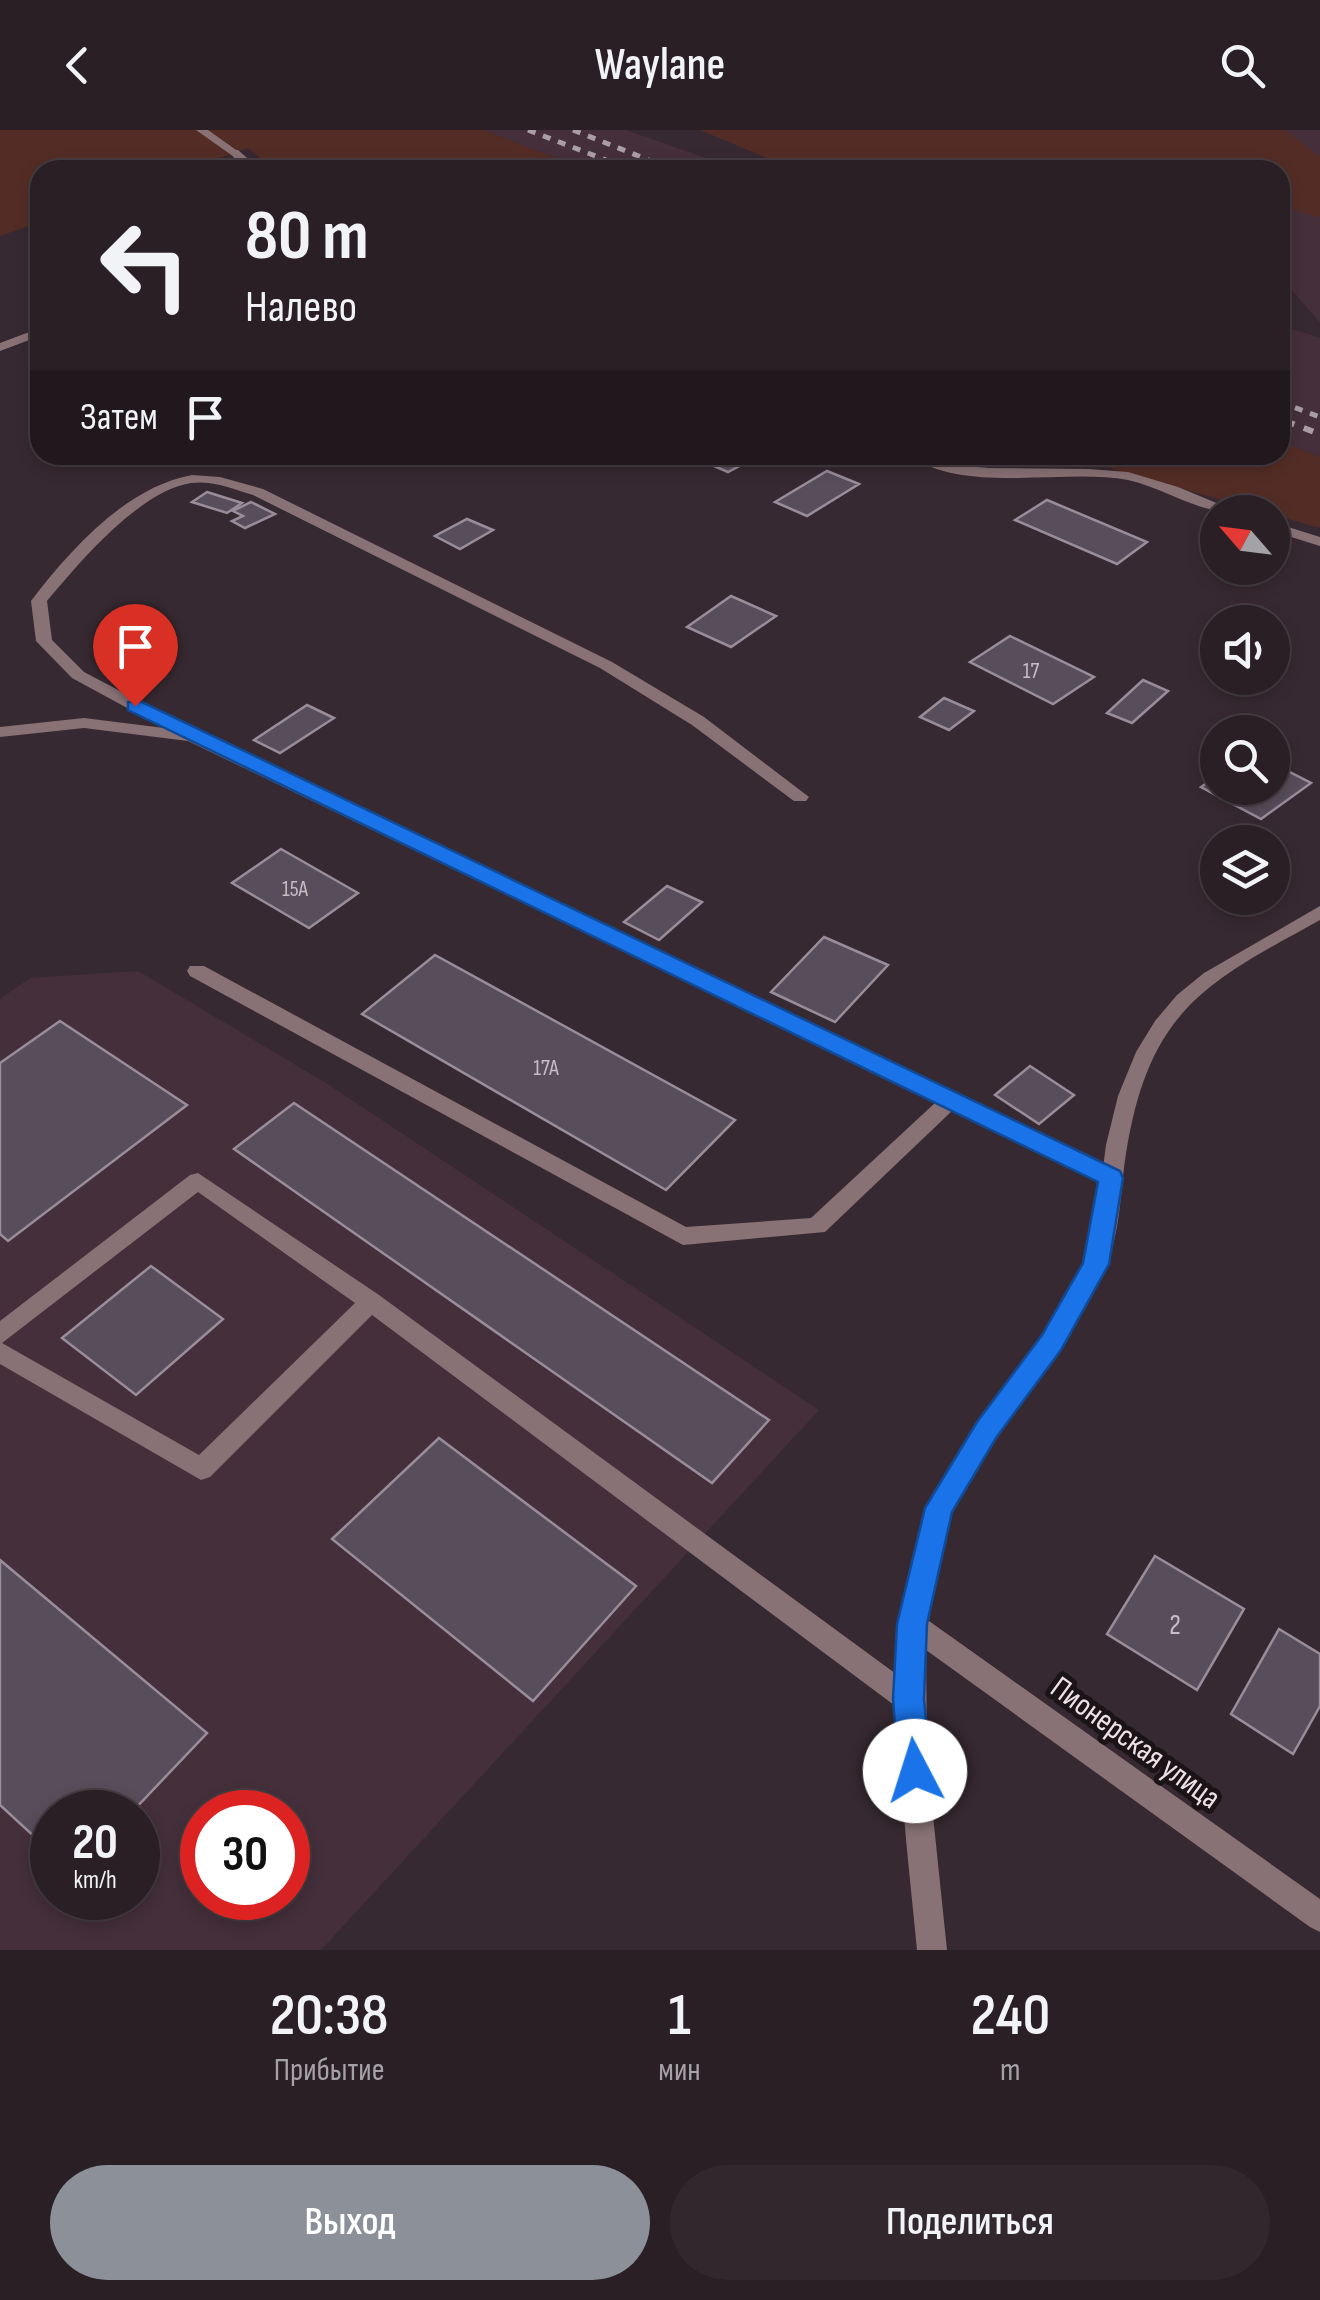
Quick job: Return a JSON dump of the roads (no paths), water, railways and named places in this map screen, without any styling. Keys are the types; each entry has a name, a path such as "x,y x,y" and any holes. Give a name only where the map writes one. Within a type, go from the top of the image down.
{"street":[{"path":"201,130 244,160"},
{"path":"0,347 30,336"},
{"path":"950,465 1018,476 1116,474 1200,502"},
{"path":"800,797 698,721 606,665 258,492 216,478 180,481 136,507 70,562 39,602 44,641 78,676 192,736 1111,1178"},
{"path":"1290,532 1320,542"},
{"path":"0,732 84,722 192,736"},
{"path":"932,1950 908,1699 912,1624 939,1508 986,1430 1051,1342 1096,1264 1128,1090 1158,1027 1208,975 1320,912"},
{"path":"198,971 683,1236 817,1226 951,1100"},
{"path":"0,1334 198,1181 372,1302 908,1699"},
{"path":"0,1352 200,1469 372,1302"},
{"name":"Пионерская улица","path":"912,1624 1320,1918"}],"railway":[{"path":"528,130 606,160"},
{"path":"573,130 649,160"},
{"path":"1290,406 1320,417"},
{"path":"1290,423 1320,434"}]}
